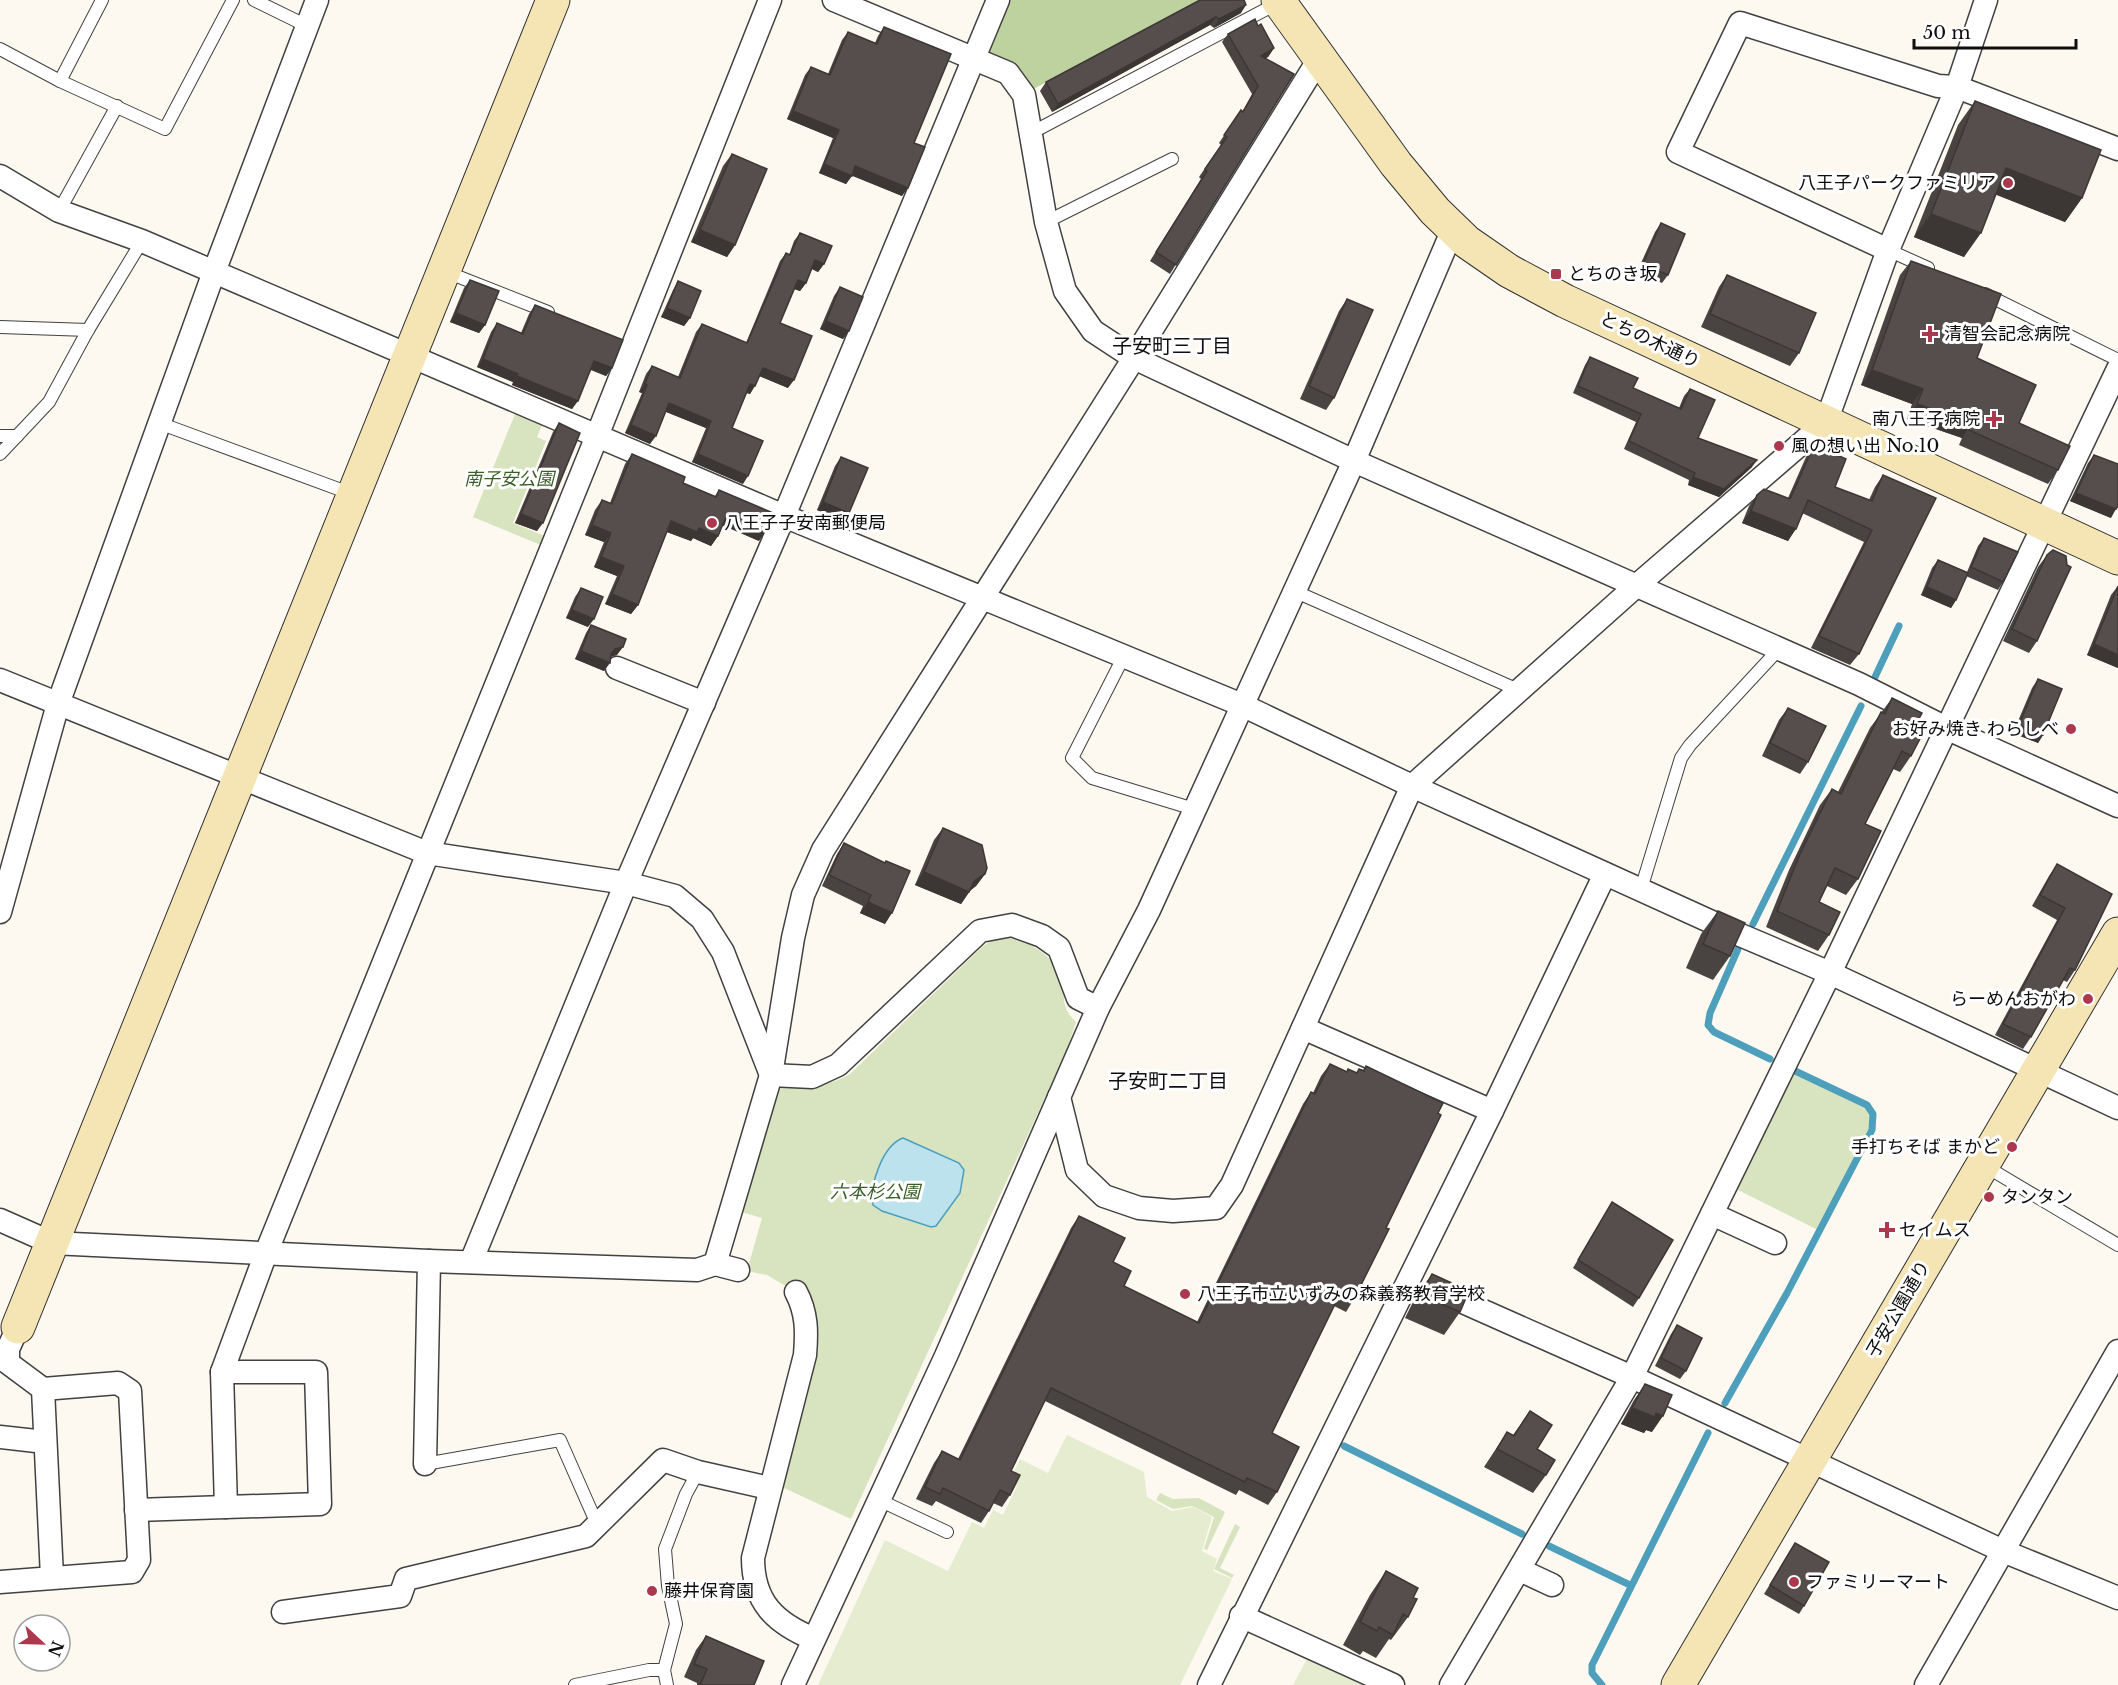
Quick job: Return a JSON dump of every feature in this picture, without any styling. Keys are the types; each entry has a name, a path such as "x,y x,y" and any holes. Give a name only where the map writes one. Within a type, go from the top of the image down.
{"street":[{"path":"0,912 58,704 214,272 305,25 317,0"},
{"path":"0,1582 132,1572 139,1560 130,1391 118,1383 43,1389 8,1363 8,1349 553,0"},
{"path":"226,1507 222,1372 266,1253 426,853 597,436 627,343 770,0"},
{"path":"834,0 863,5 1008,73 1024,95 1046,222 1065,291 1093,330 1134,358 1353,461 1779,649 2118,806"},
{"path":"471,1262 626,883 784,516 998,0"},
{"path":"1059,1097 1077,1170 1104,1196 1139,1208 1173,1211 1216,1208 1232,1185 1412,786 1635,587 1826,422 1888,250 1956,87 1986,0"},
{"name":"とちの木通り","path":"1279,1 1318,59 1396,164 1453,229 1467,242 1509,271 1556,296 2118,558"},
{"path":"1888,250 1678,152 1740,23 1938,86 1956,87 2118,149"},
{"path":"715,1264 771,1075 793,938 803,895 823,850 1134,358 1318,59"},
{"path":"0,176 59,211 142,241 784,516 1242,705 1412,786 1830,973 2118,1108"},
{"path":"793,1685 946,1356 1098,1008 1149,910 1353,461 1453,229"},
{"path":"1451,1685 1632,1377 1830,973 2118,369"},
{"path":"617,668 704,703"},
{"path":"0,680 426,853 626,883 675,896 702,919 723,952 771,1075"},
{"path":"1209,1685 1241,1616 1492,1112 1605,874"},
{"path":"771,1075 812,1077 838,1065 980,931 1012,926 1042,936 1059,948 1078,998 1098,1008"},
{"name":"子安公園通り","path":"1678,1685 2118,934"},
{"path":"1304,1028 1492,1112"},
{"path":"1712,1214 1775,1243"},
{"path":"0,1221 52,1243 429,1261 697,1270 715,1264 738,1270"},
{"path":"425,1464 429,1261"},
{"path":"1409,1278 1632,1377 2003,1551 2118,1598"},
{"path":"796,1292 805,1308 808,1329 805,1355 753,1558 753,1578 760,1601 794,1631 814,1639"},
{"path":"1926,1685 2118,1351"},
{"path":"136,1510 320,1504 316,1372 222,1372"},
{"path":"43,1389 52,1577"},
{"path":"0,1437 45,1442"},
{"path":"284,1612 400,1596 406,1579 586,1536 663,1460 698,1472 770,1488"},
{"path":"1520,1570 1552,1585"},
{"path":"1241,1616 1394,1685"}],"lane":[{"path":"60,81 102,0"},
{"path":"0,49 60,81 165,129 234,0"},
{"path":"254,0 305,25"},
{"path":"1031,133 1279,1"},
{"path":"59,211 117,106"},
{"path":"1046,222 1172,159"},
{"path":"0,454 50,402 88,330 142,241"},
{"path":"1888,250 1940,274"},
{"path":"444,271 555,315"},
{"path":"1971,288 2118,360"},
{"path":"0,327 88,330"},
{"path":"159,423 354,495"},
{"path":"0,436 17,436"},
{"path":"1294,591 1518,690"},
{"path":"1641,890 1681,758 1690,745 1779,649"},
{"path":"1124,656 1072,758 1092,778 1194,809"},
{"path":"1983,1165 2118,1245"},
{"path":"425,1464 560,1440 597,1524"},
{"path":"667,1685 664,1670 675,1624 668,1586 665,1549 686,1494 698,1472"},
{"path":"879,1500 947,1532"},
{"path":"575,1685 649,1670 664,1670"}],"green space":[{"path":"1008,0 1200,0 1026,93 995,64 986,48"},
{"name":"南子安公園","path":"515,414 542,425 537,437 546,441 513,523 547,537 543,546 473,517"},
{"name":"六本杉公園","path":"1010,938 1034,947 1053,963 1063,985 1065,1006 1076,1022 1066,1052 851,1519 771,1482 805,1355 796,1292 767,1275 747,1271 762,1218 731,1209 769,1080 801,1085 820,1085 850,1074 983,946 995,939"},
{"path":"1784,1066 1867,1105 1873,1114 1872,1130 1820,1231 1726,1184"},
{"path":"1067,1435 1144,1472 1147,1497 1172,1511 1193,1507 1212,1517 1202,1551 1217,1559 1213,1571 1232,1579 1180,1685 818,1685 885,1540 948,1571 972,1522 984,1528 993,1510 1003,1515 1017,1486 1009,1482 1020,1459 1048,1473"},
{"path":"1160,1493 1173,1499 1199,1498 1225,1512 1207,1550 1204,1549 1214,1517 1192,1506 1173,1509 1156,1500"},
{"path":"1235,1524 1240,1527 1220,1568 1234,1575 1232,1578 1214,1569"},
{"path":"1313,1648 1368,1674 1362,1685 1293,1685"}],"water":[{"path":"903,1138 959,1163 964,1170 960,1193 936,1226 931,1227 882,1211 873,1205 873,1187 879,1167 889,1149"}],"building":[{"path":"1200,0 1244,0 1246,5 1219,19 1216,17 1058,104 1046,82"},
{"path":"1255,19 1258,26 1261,24 1274,48 1261,56 1294,74 1176,265 1156,252 1207,171 1205,169 1227,137 1224,135 1241,110 1243,112 1258,86 1228,34"},
{"path":"884,27 951,54 914,143 925,147 908,188 855,166 852,176 824,164 839,130 793,111 811,67 830,75 848,32 877,44"},
{"path":"1975,101 2101,150 2082,198 2006,168 1981,233 1931,214"},
{"path":"732,154 767,169 735,245 700,230"},
{"path":"1661,223 1685,234 1668,275 1643,264"},
{"path":"800,233 832,246 824,264 815,260 806,283 798,280 780,323 812,336 794,380 763,368 755,386 750,384 732,428 763,441 748,476 698,454 711,421 669,403 656,436 631,425 652,366 680,378 702,324 747,343 786,253 790,255"},
{"path":"1911,261 2001,294 1977,358 2036,385 2019,423 2070,446 2058,470 1969,430 1972,423 1917,404 1923,389 1872,370"},
{"path":"1727,275 1816,313 1799,353 1710,314"},
{"path":"470,280 499,291 485,325 456,313"},
{"path":"678,281 701,291 690,318 667,308"},
{"path":"840,287 863,297 849,331 826,321"},
{"path":"1347,299 1373,310 1334,398 1309,386"},
{"path":"535,305 623,340 612,368 594,361 578,401 517,376 518,374 483,359 497,323 523,334"},
{"path":"1590,357 1638,378 1633,388 1681,409 1690,389 1715,400 1698,438 1757,460 1724,489 1693,477 1695,473 1629,441 1641,414 1578,386"},
{"path":"559,423 580,433 543,523 521,514"},
{"path":"1814,445 1846,459 1835,487 1872,501 1883,475 1936,498 1859,654 1819,636 1872,530 1808,500 1796,529 1751,511 1757,495 1764,489 1790,499"},
{"path":"632,454 685,477 683,483 716,497 719,490 773,513 766,531 727,515 718,536 699,528 697,532 671,521 638,605 612,594 624,566 601,557 611,533 592,525 602,500 612,504"},
{"path":"2094,455 2118,464 2118,506 2116,509 2076,493"},
{"path":"841,457 868,468 849,513 823,502"},
{"path":"1984,538 2018,552 2003,582 1971,567"},
{"path":"2053,550 2066,556 2067,565 2071,567 2037,641 2012,629 2047,555"},
{"path":"1938,560 1968,573 1956,600 1927,587"},
{"path":"2118,586 2118,655 2094,644"},
{"path":"581,588 603,597 594,619 572,610"},
{"path":"591,625 626,639 623,647 615,649 611,654 610,663 581,651"},
{"path":"2038,679 2062,689 2043,735 2019,725"},
{"path":"1892,698 1922,713 1914,728 1923,733 1911,756 1902,751 1865,824 1881,831 1858,879 1835,868 1819,902 1840,912 1829,935 1777,911 1800,854 1832,789 1841,794 1881,712 1885,714"},
{"path":"1788,708 1826,726 1808,762 1770,743"},
{"path":"943,828 982,845 987,868 985,874 974,881 969,892 924,872"},
{"path":"844,843 885,863 886,861 910,871 892,913 868,902 871,895 829,875"},
{"path":"2057,864 2112,894 2075,970 2070,968 2031,1037 2003,1024 2065,908 2040,895"},
{"path":"1718,911 1745,923 1730,956 1703,944"},
{"path":"1330,1064 1347,1072 1348,1069 1357,1073 1359,1069 1364,1071 1366,1066 1443,1103 1438,1113 1441,1115 1354,1299 1341,1292 1272,1433 1299,1447 1277,1492 1247,1478 1245,1482 1051,1388 1011,1471 1020,1475 1010,1495 1000,1490 989,1511 943,1488 940,1494 925,1487 942,1451 960,1460 1079,1216 1125,1238 1113,1262 1131,1271 1124,1286 1199,1323 1311,1092 1315,1094"},
{"path":"1612,1202 1673,1240 1639,1298 1578,1260"},
{"path":"1432,1274 1469,1291 1460,1312 1421,1295"},
{"path":"1677,1325 1702,1338 1686,1371 1661,1358"},
{"path":"1645,1384 1672,1395 1663,1416 1656,1413 1655,1417 1632,1408"},
{"path":"1530,1411 1552,1425 1537,1449 1555,1460 1546,1475 1497,1449 1507,1432 1514,1436"},
{"name":"ファミリーマート","path":"1795,1543 1829,1562 1804,1606 1770,1585"},
{"path":"1386,1571 1418,1588 1413,1598 1417,1599 1408,1617 1403,1614 1393,1635 1379,1627 1377,1631 1360,1622"},
{"path":"706,1636 764,1661 754,1685 700,1685 707,1669 694,1664"}],"waterway":[{"path":"1875,677 1899,626"},
{"path":"1753,924 1861,706"},
{"path":"1738,949 1710,1013 1708,1025 1714,1032 1770,1059"},
{"path":"1725,1403 1787,1293 1872,1130 1873,1114 1867,1105 1791,1069"},
{"path":"1602,1685 1592,1673 1592,1665 1708,1433"},
{"path":"1344,1446 1522,1534"},
{"path":"1549,1546 1630,1585"}],"place":[{"name":"八王子パークファミリア","path":"2008,183"},
{"name":"とちのき坂","path":"1556,274"},
{"name":"清智会記念病院","path":"1930,334"},
{"name":"南八王子病院","path":"1994,419"},
{"name":"風の想い出 No.10","path":"1779,446"},
{"name":"八王子子安南郵便局","path":"712,523"},
{"name":"お好み焼き わらしべ","path":"2071,729"},
{"name":"らーめんおがわ","path":"2088,999"},
{"name":"手打ちそば まかど","path":"2012,1147"},
{"name":"タンタン","path":"1989,1197"},
{"name":"セイムス","path":"1887,1230"},
{"name":"八王子市立いずみの森義務教育学校","path":"1185,1294"},
{"name":"ファミリーマート","path":"1794,1582"},
{"name":"藤井保育園","path":"652,1591"}],"district":[{"name":"子安町三丁目","path":"1172,346"},
{"name":"子安町二丁目","path":"1168,1081"}]}
